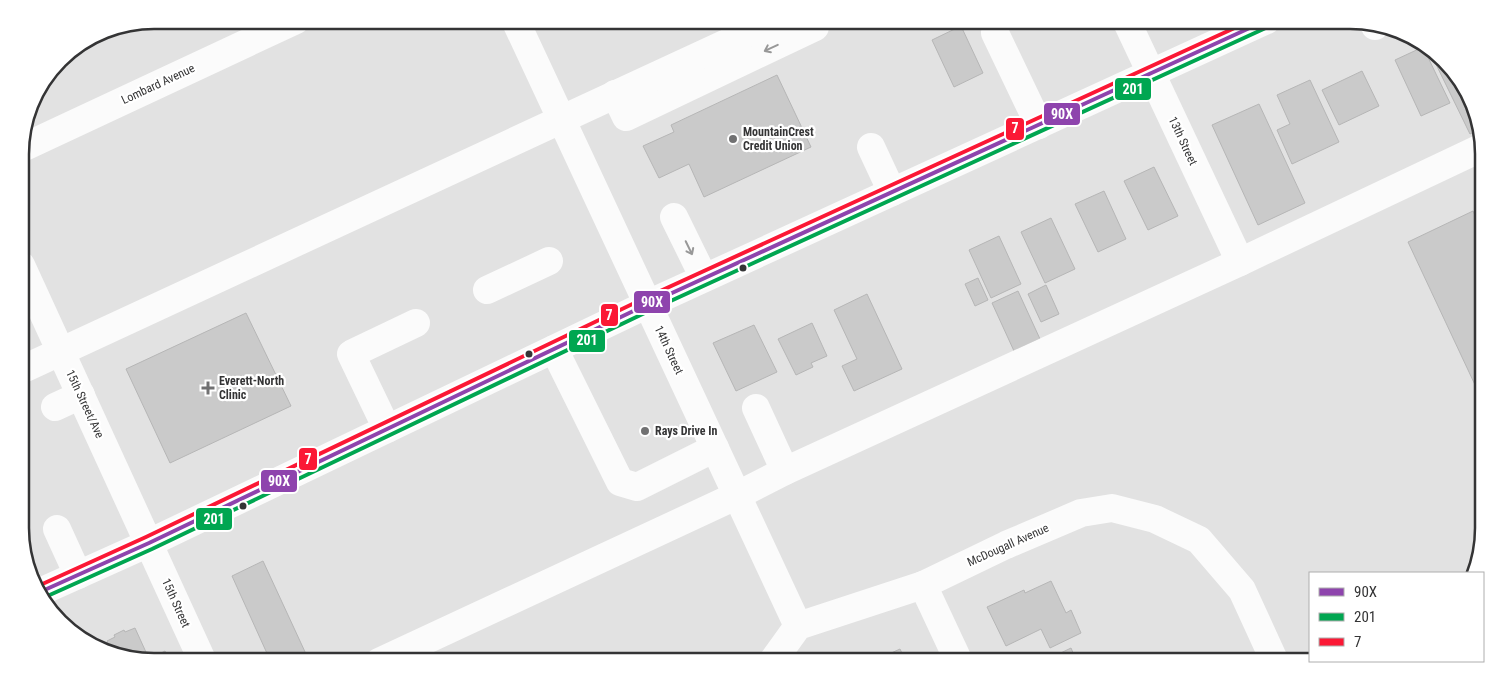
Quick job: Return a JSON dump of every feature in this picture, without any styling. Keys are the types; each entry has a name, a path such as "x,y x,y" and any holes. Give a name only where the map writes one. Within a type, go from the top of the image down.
{"street":[{"name":"Lombard Avenue","path":"29,145 277,29"},
{"name":"14th Street","path":"519,29 798,626"},
{"path":"620,106 760,29"},
{"path":"29,366 562,120 620,106 801,29"},
{"name":"13th Street","path":"1130,29 1240,262"},
{"path":"45,590 149,543 648,304 1248,29"},
{"path":"996,33 1039,125"},
{"path":"871,147 892,192"},
{"path":"398,653 738,495 785,471 1240,262 1440,161 1475,150"},
{"path":"674,217 704,278"},
{"path":"487,290 549,261"},
{"name":"15th Street/Ave","path":"29,282 149,543"},
{"path":"387,429 351,354 416,323"},
{"path":"554,349 620,482 637,487 715,448"},
{"path":"55,407 81,395"},
{"path":"756,408 785,471"},
{"name":"McDougall Avenue","path":"798,626 923,585 1006,545 1081,513 1112,508 1155,518 1199,540 1242,590 1271,653"},
{"path":"57,529 78,575"},
{"name":"15th Street","path":"149,543 199,653"},
{"path":"923,585 955,653"},
{"path":"778,653 798,626"}],"building":[{"path":"955,29 962,29 983,73 954,87 932,40"},
{"path":"1418,49 1427,56 1450,103 1421,116 1395,60"},
{"path":"1435,62 1459,91 1471,121 1473,132 1470,134"},
{"path":"1362,71 1379,106 1339,125 1322,90"},
{"name":"MountainCrest Credit Union","path":"777,75 811,147 704,197 689,164 659,178 643,146 674,132 671,125"},
{"path":"1310,80 1339,142 1292,164 1277,130 1290,124 1277,95"},
{"path":"1259,104 1305,203 1258,225 1212,125"},
{"path":"1154,167 1178,216 1148,230 1124,181"},
{"path":"1104,191 1126,239 1098,252 1075,204"},
{"path":"1473,211 1475,215 1475,385 1408,242"},
{"path":"1051,218 1075,269 1045,283 1021,232"},
{"path":"999,236 1021,284 991,298 969,250"},
{"path":"978,278 988,300 975,306 965,284"},
{"path":"1046,285 1059,314 1041,322 1028,294"},
{"path":"1018,291 1040,339 1014,351 992,303"},
{"path":"867,294 902,369 854,391 842,366 857,359 834,310"},
{"name":"Everett-North Clinic","path":"246,313 291,406 170,463 126,369"},
{"path":"812,323 827,356 811,363 813,367 796,375 778,339"},
{"path":"754,325 777,372 736,391 713,343"},
{"path":"263,561 306,653 267,653 232,576"},
{"path":"1051,581 1066,613 1071,610 1081,633 1050,648 1041,629 1006,646 987,607 1024,590 1025,593"},
{"path":"135,628 146,653 129,651 109,645 107,641 115,637 114,635 124,630 125,632"},
{"path":"1071,648 1073,653 1061,653"},
{"path":"900,649 902,653 891,653"}],"transit line":[{"name":"7","path":"42,584 146,537 645,298 1232,29"},
{"name":"90X","path":"45,590 149,543 648,304 1247,29"},
{"name":"201","path":"48,596 152,549 651,310 1263,29"}],"place":[{"name":"MountainCrest Credit Union","path":"733,139"},
{"name":"Everett-North Clinic","path":"208,388"},
{"name":"Rays Drive In","path":"645,431"}]}
